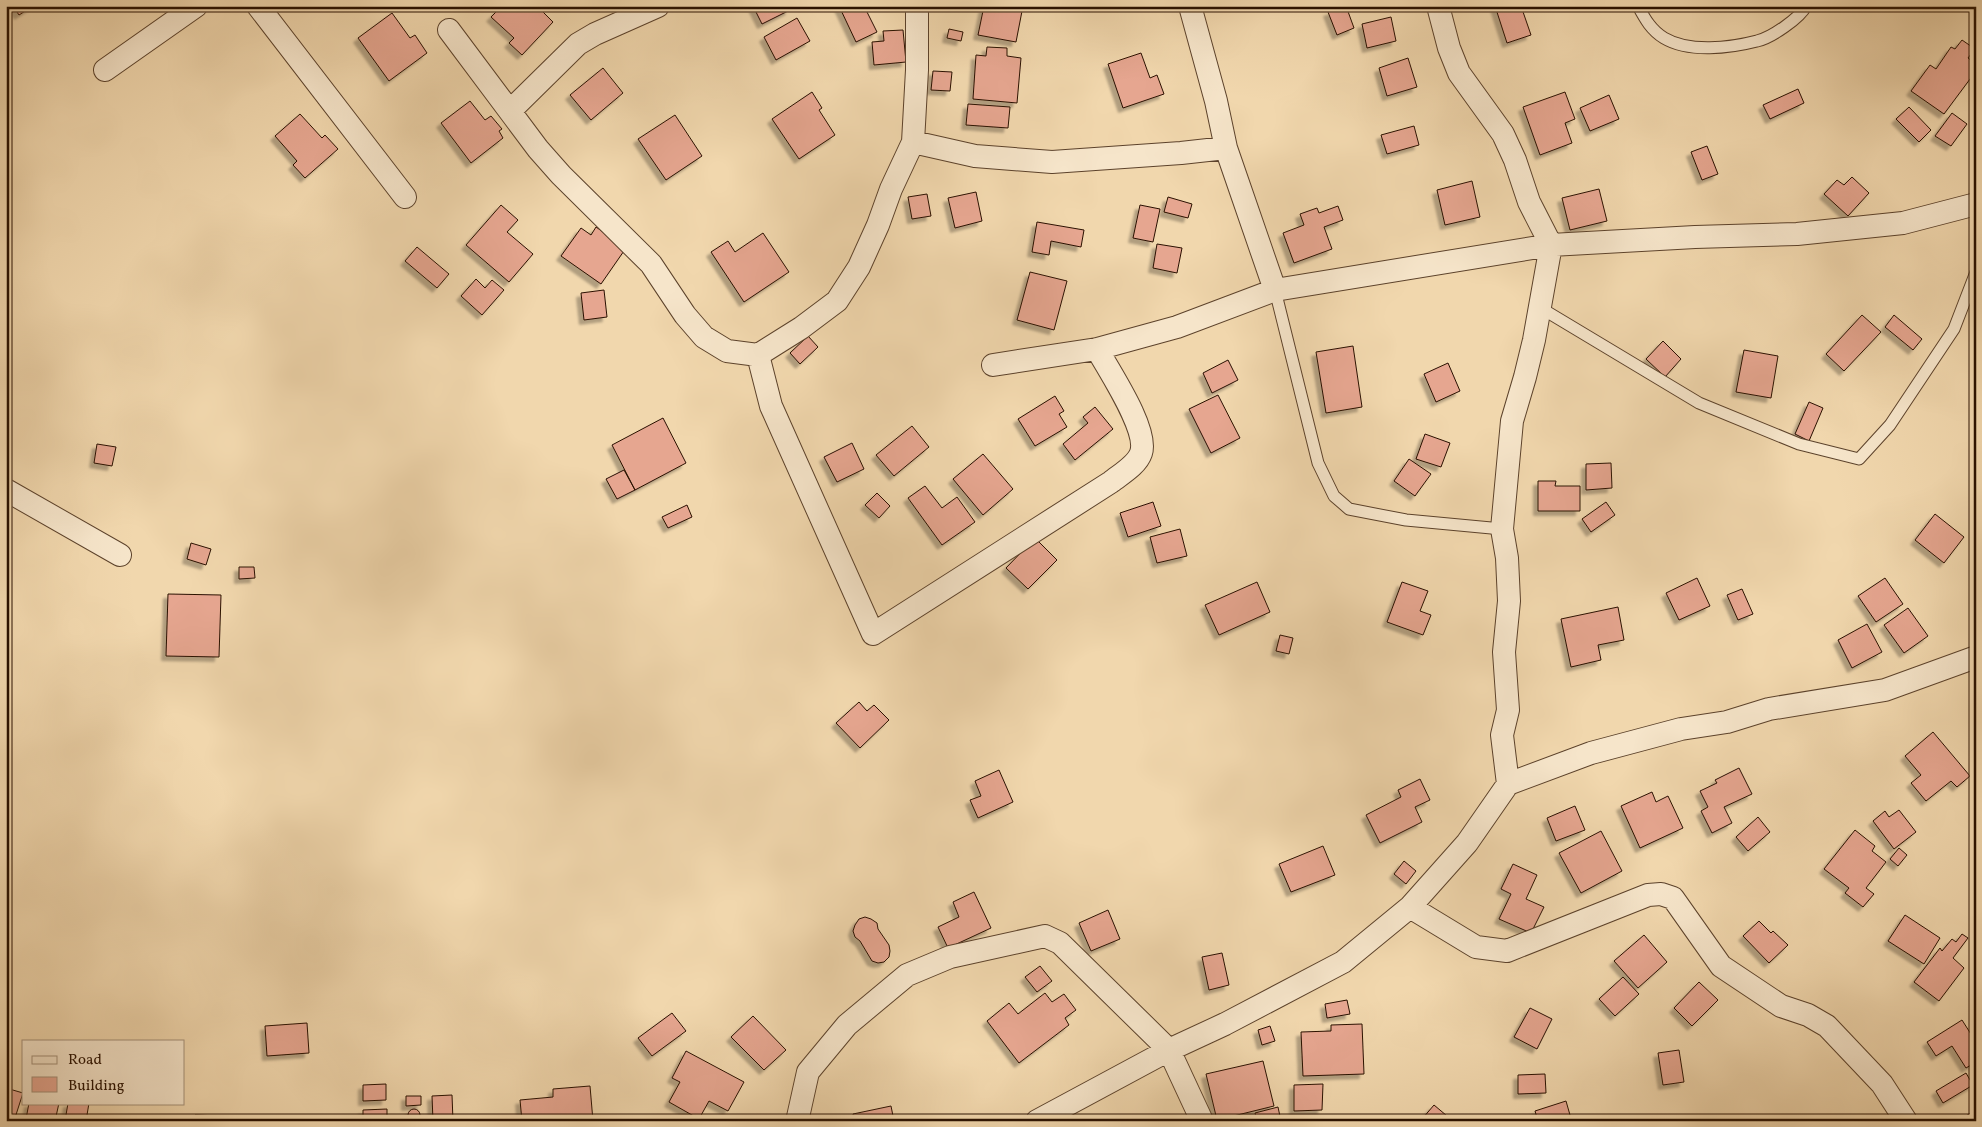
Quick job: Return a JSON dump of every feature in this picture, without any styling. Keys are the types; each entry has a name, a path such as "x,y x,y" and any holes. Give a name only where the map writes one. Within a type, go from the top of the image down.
{"street":[{"path":"105,70 196,6"},
{"path":"258,6 405,197"},
{"path":"510,111 578,44 595,34 658,6"},
{"path":"449,30 538,149 561,175 651,264 685,315 704,337 727,351 758,355 801,328 837,301 859,268 891,189 913,142 917,70 917,6"},
{"path":"1190,6 1216,101 1226,148 1275,290"},
{"path":"1438,6 1448,48 1459,73 1503,134 1516,160 1530,202 1550,245 1525,376 1512,420 1502,528 1507,558 1508,601 1504,652 1508,710 1502,735 1508,784"},
{"path":"913,142 975,156 1052,162 1226,148"},
{"path":"993,365 1097,348 1177,327 1275,290 1550,245 1695,237 1797,234 1903,223 1976,204"},
{"path":"758,355 771,406 873,634 1111,482 1137,461 1141,454 1143,442 1136,420 1097,348"},
{"path":"6,490 120,555"},
{"path":"1037,1121 1168,1050 1225,1024 1343,962 1410,907 1468,843 1508,784 1591,753 1681,729 1727,722 1769,709 1886,690 1976,657"},
{"path":"1410,907 1476,947 1507,951 1648,895 1661,894 1673,898 1721,966 1781,1006 1808,1015 1827,1026 1882,1084 1906,1121"},
{"path":"799,1121 798,1117 808,1072 847,1025 907,975 950,956 1045,936 1060,943 1168,1050 1202,1121"}],"lane":[{"path":"1638,6 1649,26 1665,38 1683,46 1695,48 1714,48 1759,41 1779,30 1803,12 1806,6"},
{"path":"1539,307 1699,403 1799,444 1859,459 1890,425 1954,329 1976,272"},
{"path":"1275,290 1318,463 1334,496 1349,509 1374,514 1406,520 1502,528"}],"building":[{"path":"13,6 33,6 19,15"},
{"path":"502,6 547,6 542,11 553,22 522,55 509,43 514,38 491,17"},
{"path":"753,6 788,6 790,10 762,24"},
{"path":"839,6 864,6 877,32 856,42"},
{"path":"984,6 1023,6 1016,42 978,35"},
{"path":"1346,6 1354,28 1337,35 1328,12"},
{"path":"1495,6 1521,6 1531,35 1507,43"},
{"path":"392,13 410,38 415,35 427,53 389,81 358,38"},
{"path":"1391,17 1396,41 1367,48 1362,24"},
{"path":"797,18 810,41 776,60 764,37"},
{"path":"949,29 963,32 961,41 947,38"},
{"path":"903,30 906,62 874,65 872,42 884,41 883,31"},
{"path":"1962,40 1975,49 1968,58 1976,64 1976,71 1944,114 1911,91 1930,65 1936,69 1951,47 1955,49"},
{"path":"987,47 1007,48 1007,56 1021,58 1017,103 973,99 976,55 986,56"},
{"path":"1141,53 1150,78 1157,75 1164,94 1123,108 1108,64"},
{"path":"1408,58 1417,87 1387,96 1379,68"},
{"path":"603,68 623,93 591,120 570,95"},
{"path":"933,71 952,72 950,91 931,90"},
{"path":"1798,89 1804,103 1770,119 1763,105"},
{"path":"812,92 822,108 819,110 835,135 799,159 772,119"},
{"path":"1565,92 1575,119 1565,123 1572,143 1540,155 1523,107"},
{"path":"1609,95 1619,119 1590,131 1580,108"},
{"path":"470,101 485,120 491,116 502,129 499,131 503,138 471,163 441,123"},
{"path":"968,104 1010,107 1008,128 966,125"},
{"path":"1909,107 1931,130 1919,142 1896,119"},
{"path":"1952,113 1967,124 1951,146 1935,136"},
{"path":"300,114 322,138 325,135 338,149 305,178 293,165 297,161 275,136"},
{"path":"675,115 702,156 666,180 638,139"},
{"path":"1414,126 1419,145 1387,154 1381,135"},
{"path":"1707,146 1718,174 1702,180 1691,152"},
{"path":"1852,177 1869,193 1848,216 1824,194 1837,180 1844,185"},
{"path":"1472,181 1480,217 1445,225 1437,190"},
{"path":"1599,189 1607,221 1570,230 1562,198"},
{"path":"976,192 982,221 955,228 948,198"},
{"path":"927,194 931,216 912,219 908,197"},
{"path":"1168,197 1192,204 1188,218 1164,212"},
{"path":"501,205 518,220 507,232 533,254 509,282 466,245"},
{"path":"1140,205 1160,209 1153,242 1133,238"},
{"path":"1338,206 1343,220 1324,227 1332,249 1294,263 1283,233 1304,225 1300,214 1317,208 1319,213"},
{"path":"1037,222 1084,230 1081,247 1051,241 1049,255 1032,252"},
{"path":"596,227 626,248 601,284 561,256 581,228 591,235"},
{"path":"763,233 789,272 744,302 711,252 728,241 735,252"},
{"path":"1157,244 1182,248 1177,273 1153,268"},
{"path":"417,247 449,274 437,288 405,261"},
{"path":"1030,272 1067,281 1054,330 1017,320"},
{"path":"476,279 485,288 492,280 504,290 482,315 461,296"},
{"path":"604,290 607,317 584,320 581,293"},
{"path":"1862,315 1881,332 1844,371 1826,354"},
{"path":"1894,315 1922,339 1913,350 1885,327"},
{"path":"808,336 818,347 800,364 790,353"},
{"path":"1663,341 1681,359 1665,377 1646,359"},
{"path":"1353,346 1362,407 1326,413 1316,352"},
{"path":"1744,350 1778,356 1771,398 1736,392"},
{"path":"1228,360 1238,380 1212,393 1203,373"},
{"path":"1448,363 1460,391 1436,402 1424,374"},
{"path":"1218,395 1240,438 1211,453 1189,409"},
{"path":"1055,396 1064,411 1059,414 1067,427 1035,446 1018,419"},
{"path":"1809,402 1823,408 1809,441 1795,434"},
{"path":"1095,407 1113,429 1075,460 1063,444 1088,423 1083,417"},
{"path":"663,418 686,463 635,490 612,445"},
{"path":"912,426 929,447 894,476 876,455"},
{"path":"1425,434 1450,443 1441,467 1416,459"},
{"path":"852,443 864,469 837,482 824,457"},
{"path":"97,444 116,447 112,466 94,463"},
{"path":"983,454 1013,489 983,515 953,479"},
{"path":"1409,459 1431,474 1415,496 1394,481"},
{"path":"1611,463 1612,488 1586,490 1586,464"},
{"path":"624,470 635,490 617,499 606,479"},
{"path":"1538,481 1556,481 1555,486 1580,486 1580,511 1538,511"},
{"path":"925,486 942,508 957,497 975,522 942,545 908,498"},
{"path":"877,493 890,506 879,518 865,505"},
{"path":"1153,502 1161,526 1128,537 1120,513"},
{"path":"1606,502 1615,515 1591,532 1582,519"},
{"path":"687,505 692,517 668,528 662,517"},
{"path":"1935,514 1964,537 1944,563 1915,540"},
{"path":"1180,529 1187,556 1157,563 1150,537"},
{"path":"1035,538 1057,560 1028,589 1006,568"},
{"path":"191,543 211,549 206,565 187,559"},
{"path":"239,567 254,567 255,578 239,579"},
{"path":"1697,578 1710,606 1679,620 1666,593"},
{"path":"1885,578 1903,604 1876,622 1858,596"},
{"path":"1257,582 1270,612 1219,635 1205,605"},
{"path":"1402,582 1428,591 1420,611 1431,615 1423,635 1387,622"},
{"path":"1742,589 1753,614 1738,620 1727,595"},
{"path":"168,594 221,595 219,657 166,656"},
{"path":"1618,607 1624,640 1598,645 1601,660 1571,667 1561,619"},
{"path":"1908,608 1928,636 1904,653 1884,625"},
{"path":"1867,624 1882,652 1852,668 1838,640"},
{"path":"1280,635 1293,638 1289,654 1276,651"},
{"path":"859,702 867,711 874,705 889,720 860,748 836,723"},
{"path":"1933,732 1970,776 1957,787 1951,781 1926,801 1911,783 1921,775 1905,756"},
{"path":"1739,768 1752,794 1724,807 1732,823 1712,833 1701,811 1708,807 1700,791 1717,783 1715,780"},
{"path":"999,770 1013,802 978,818 970,800 981,796 975,781"},
{"path":"1420,779 1430,800 1415,807 1422,822 1380,843 1366,815 1401,797 1398,790"},
{"path":"1652,792 1656,802 1668,796 1683,828 1640,848 1621,806"},
{"path":"1575,806 1585,830 1556,841 1547,818"},
{"path":"1899,810 1916,832 1894,849 1873,821 1885,811 1889,817"},
{"path":"1758,817 1770,832 1748,851 1736,837"},
{"path":"1855,830 1875,846 1872,851 1886,862 1866,888 1874,894 1863,907 1845,893 1849,888 1824,869"},
{"path":"1601,831 1622,871 1581,893 1559,853"},
{"path":"1323,846 1335,875 1291,892 1279,864"},
{"path":"1899,848 1907,855 1898,866 1890,859"},
{"path":"1404,861 1416,871 1406,884 1394,874"},
{"path":"1513,864 1537,875 1526,899 1544,907 1531,933 1499,919 1511,894 1501,889"},
{"path":"974,892 991,928 948,948 938,927 959,917 953,902"},
{"path":"1108,910 1120,939 1091,951 1079,923"},
{"path":"1905,915 1940,938 1924,964 1888,941"},
{"path":"865,917 877,923 878,929 889,945 889,957 884,962 872,961 860,941 855,937 853,931 855,925 859,919"},
{"path":"1759,921 1771,933 1773,931 1788,945 1769,963 1743,936"},
{"path":"1962,934 1968,938 1953,958 1964,968 1939,1001 1914,982 1940,948 1942,951 1952,939 1956,942"},
{"path":"1644,935 1667,962 1638,988 1614,961"},
{"path":"1222,953 1229,985 1209,990 1202,957"},
{"path":"1040,966 1052,981 1037,992 1025,977"},
{"path":"1623,977 1639,994 1615,1016 1599,999"},
{"path":"1699,982 1718,1000 1692,1026 1674,1008"},
{"path":"1045,993 1052,1002 1064,994 1076,1010 1065,1018 1069,1025 1019,1063 987,1021 1009,1003 1018,1014"},
{"path":"1347,1000 1350,1014 1327,1018 1325,1004"},
{"path":"1530,1008 1552,1019 1537,1049 1514,1037"},
{"path":"672,1013 686,1031 652,1056 638,1038"},
{"path":"753,1016 786,1050 764,1070 731,1037"},
{"path":"1962,1020 1976,1042 1976,1062 1966,1068 1952,1046 1936,1056 1927,1042"},
{"path":"307,1023 309,1053 267,1056 265,1026"},
{"path":"1362,1024 1364,1074 1303,1076 1301,1032 1331,1031 1331,1025"},
{"path":"1270,1026 1275,1041 1262,1045 1258,1030"},
{"path":"1679,1050 1684,1082 1663,1085 1658,1053"},
{"path":"686,1051 744,1082 728,1111 709,1101 699,1119 669,1102 680,1082 672,1078"},
{"path":"1263,1061 1274,1106 1217,1120 1206,1074"},
{"path":"1966,1073 1973,1085 1943,1103 1936,1091"},
{"path":"1545,1074 1546,1093 1518,1094 1518,1075"},
{"path":"386,1084 386,1100 363,1101 363,1085"},
{"path":"1323,1084 1322,1110 1294,1111 1294,1085"},
{"path":"590,1086 593,1121 522,1121 520,1100 553,1097 553,1089"},
{"path":"6,1088 22,1093 22,1096 14,1121 6,1121"},
{"path":"452,1095 453,1121 433,1121 432,1096"},
{"path":"406,1096 421,1096 421,1105 406,1106"},
{"path":"1566,1101 1570,1115 1559,1119 1560,1121 1538,1121 1535,1111"},
{"path":"29,1104 59,1104 55,1121 26,1119"},
{"path":"68,1104 89,1104 86,1121 65,1121"},
{"path":"1434,1105 1453,1121 1424,1121 1422,1119"},
{"path":"891,1106 894,1121 854,1121 853,1114"},
{"path":"1278,1107 1281,1121 1257,1121 1255,1113"},
{"path":"387,1109 387,1121 363,1121 363,1110"},
{"path":"412,1109 416,1109 420,1115 416,1121 412,1121 408,1117 408,1113"},
{"path":"1976,1110 1976,1121 1957,1121"},
{"path":"195,1115 246,1117 246,1121 195,1121"}]}
